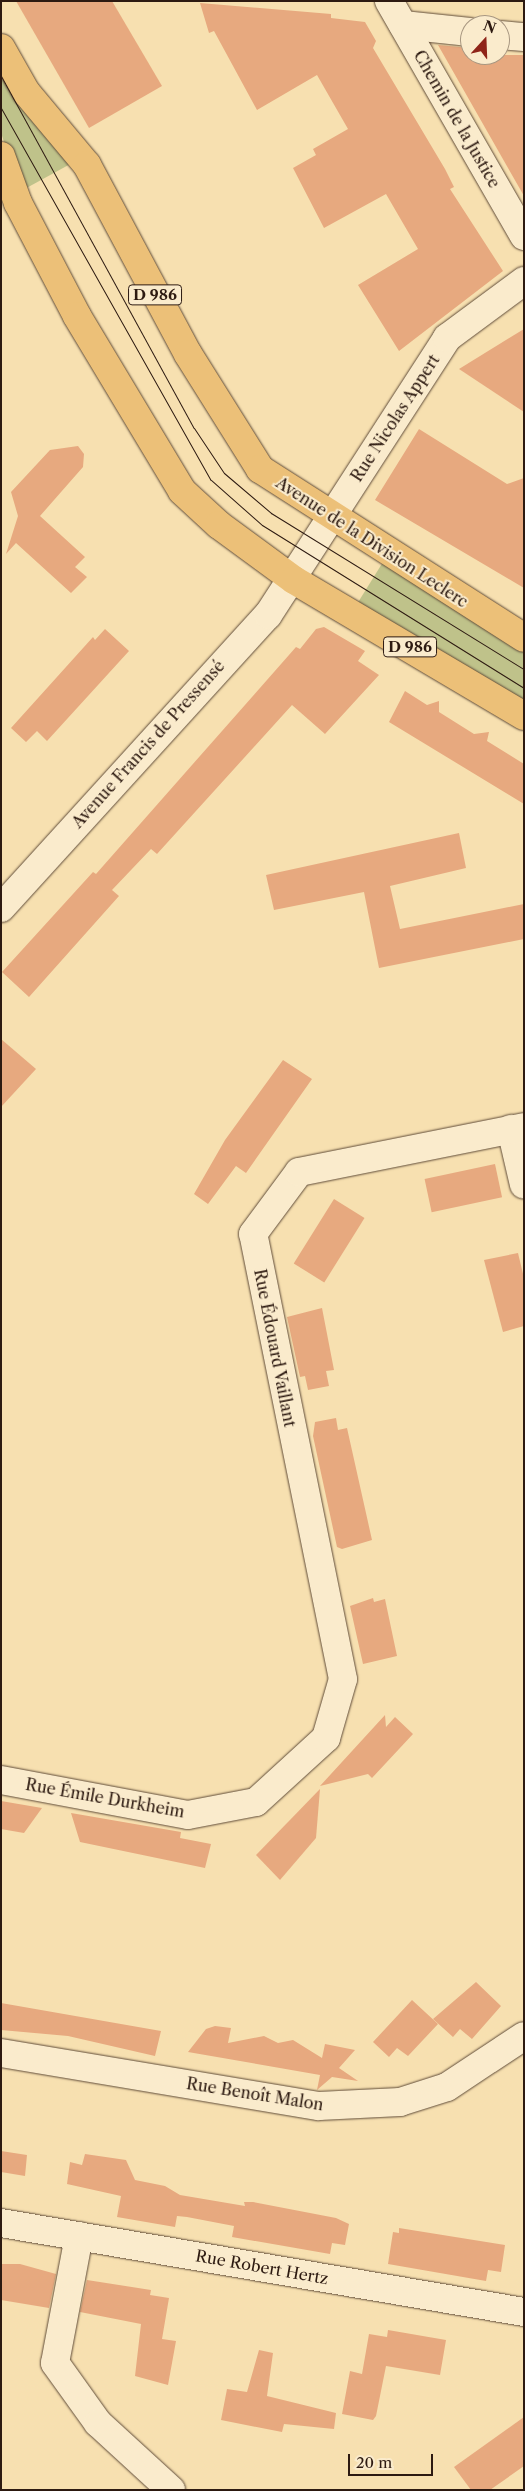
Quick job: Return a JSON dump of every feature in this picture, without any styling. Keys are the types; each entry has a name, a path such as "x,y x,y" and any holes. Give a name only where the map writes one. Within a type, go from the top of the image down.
{"main road":[{"name":"Avenue de la Division Leclerc","path":"1,48 26,92 87,165 237,438 260,469 332,520 524,638"},
{"name":"D 986","path":"1,156 18,203 77,316 182,491 219,525 294,580 524,716"}],"street":[{"name":"Chemin de la Justice","path":"389,1 524,236"},
{"path":"403,25 460,31"},
{"path":"510,36 524,37"},
{"name":"Rue Nicolas Appert","path":"294,580 448,338 524,281"},
{"name":"Avenue Francis de Pressensé","path":"1,908 268,615 294,580"},
{"path":"517,1128 524,1186"},
{"name":"Rue Édouard Vaillant","path":"309,1754 333,1726 343,1680 253,1234 299,1172 517,1128"},
{"name":"Rue Émile Durkheim","path":"1,1780 188,1815 256,1802 309,1754"},
{"name":"Rue Benoît Malon","path":"1,2053 319,2106 400,2102 447,2088 524,2036"},
{"name":"Rue Robert Hertz","path":"1,2223 524,2312"},
{"path":"79,2236 56,2362 98,2423 171,2490"}],"green space":[{"path":"1,64 74,162 21,191 1,133"},
{"path":"383,562 524,650 524,708 357,604"}],"building":[{"path":"16,1 112,1 162,86 89,128"},
{"path":"200,3 331,14 331,18 365,22 376,41 373,48 445,169 454,187 450,189 503,271 399,351 358,285 418,249 386,194 324,228 293,168 316,155 313,149 348,129 317,75 257,110 214,31 209,33"},
{"path":"438,45 460,47 460,65 510,65 510,55 524,55 524,196"},
{"path":"524,329 524,412 459,369"},
{"path":"419,429 507,484 524,478 524,588 375,500"},
{"path":"78,446 84,454 83,467 40,516 85,557 75,567 87,577 71,593 16,543 6,554 18,516 11,492 50,450"},
{"path":"324,627 365,651 358,661 379,675 325,734 292,705 157,854 151,849 112,890 119,896 29,997 2,972 93,872 96,874 296,647 300,649 316,629"},
{"path":"105,629 129,651 47,741 37,731 26,742 11,728 93,637 95,640"},
{"path":"405,691 427,705 439,701 439,712 474,734 489,732 487,741 524,764 524,804 389,722"},
{"path":"459,833 466,868 390,886 400,929 524,904 524,939 379,968 364,892 274,910 266,875"},
{"path":"1,1039 36,1069 1,1107"},
{"path":"283,1060 312,1079 246,1173 236,1166 208,1204 194,1194 225,1140"},
{"path":"495,1164 502,1197 432,1212 425,1179"},
{"path":"334,1199 365,1218 324,1283 294,1263"},
{"path":"518,1253 524,1278 524,1326 503,1332 484,1260"},
{"path":"322,1308 334,1370 326,1371 329,1386 308,1390 305,1376 300,1377 287,1317"},
{"path":"336,1418 338,1430 347,1428 372,1540 342,1549 337,1547 313,1436 315,1422"},
{"path":"373,1598 374,1602 385,1599 397,1656 363,1664 350,1606"},
{"path":"385,1715 386,1727 395,1717 413,1734 372,1778 368,1774 320,1786"},
{"path":"320,1789 316,1838 280,1880 256,1855"},
{"path":"1,1801 42,1808 24,1833 1,1829"},
{"path":"71,1813 181,1832 180,1838 211,1844 205,1868 80,1842"},
{"path":"476,1982 501,2006 472,2039 460,2029 453,2037 433,2019"},
{"path":"412,2000 438,2024 408,2056 397,2048 389,2057 373,2042"},
{"path":"1,2003 161,2031 155,2056 68,2036 1,2030"},
{"path":"215,2026 231,2028 228,2043 264,2036 278,2043 293,2040 322,2058 325,2044 355,2050 339,2068 358,2081 332,2077 317,2090 320,2075 188,2052 206,2029"},
{"path":"1,2151 27,2155 25,2176 1,2172"},
{"path":"85,2154 126,2160 135,2180 165,2186 180,2195 245,2206 244,2202 253,2202 336,2218 349,2224 345,2245 332,2243 330,2254 232,2237 234,2226 187,2217 177,2216 175,2227 117,2217 121,2196 67,2184 70,2162 82,2165"},
{"path":"399,2228 505,2245 501,2272 488,2270 486,2281 388,2264 393,2232 399,2233"},
{"path":"1,2264 20,2264 56,2274 49,2308 1,2300"},
{"path":"87,2280 151,2290 150,2295 169,2298 162,2339 176,2341 168,2385 135,2376 141,2324 80,2312"},
{"path":"388,2330 446,2340 440,2375 386,2366 376,2416 373,2420 342,2414 350,2371 362,2374 369,2334 387,2337"},
{"path":"259,2350 273,2353 267,2396 336,2413 334,2429 284,2424 282,2432 221,2420 227,2389 247,2392"},
{"path":"524,2417 524,2466 490,2490 471,2490 454,2467"}],"tram line":[{"path":"1,76 194,428 224,473 271,513 524,669"},
{"path":"1,108 211,480 262,525 524,688"}]}
